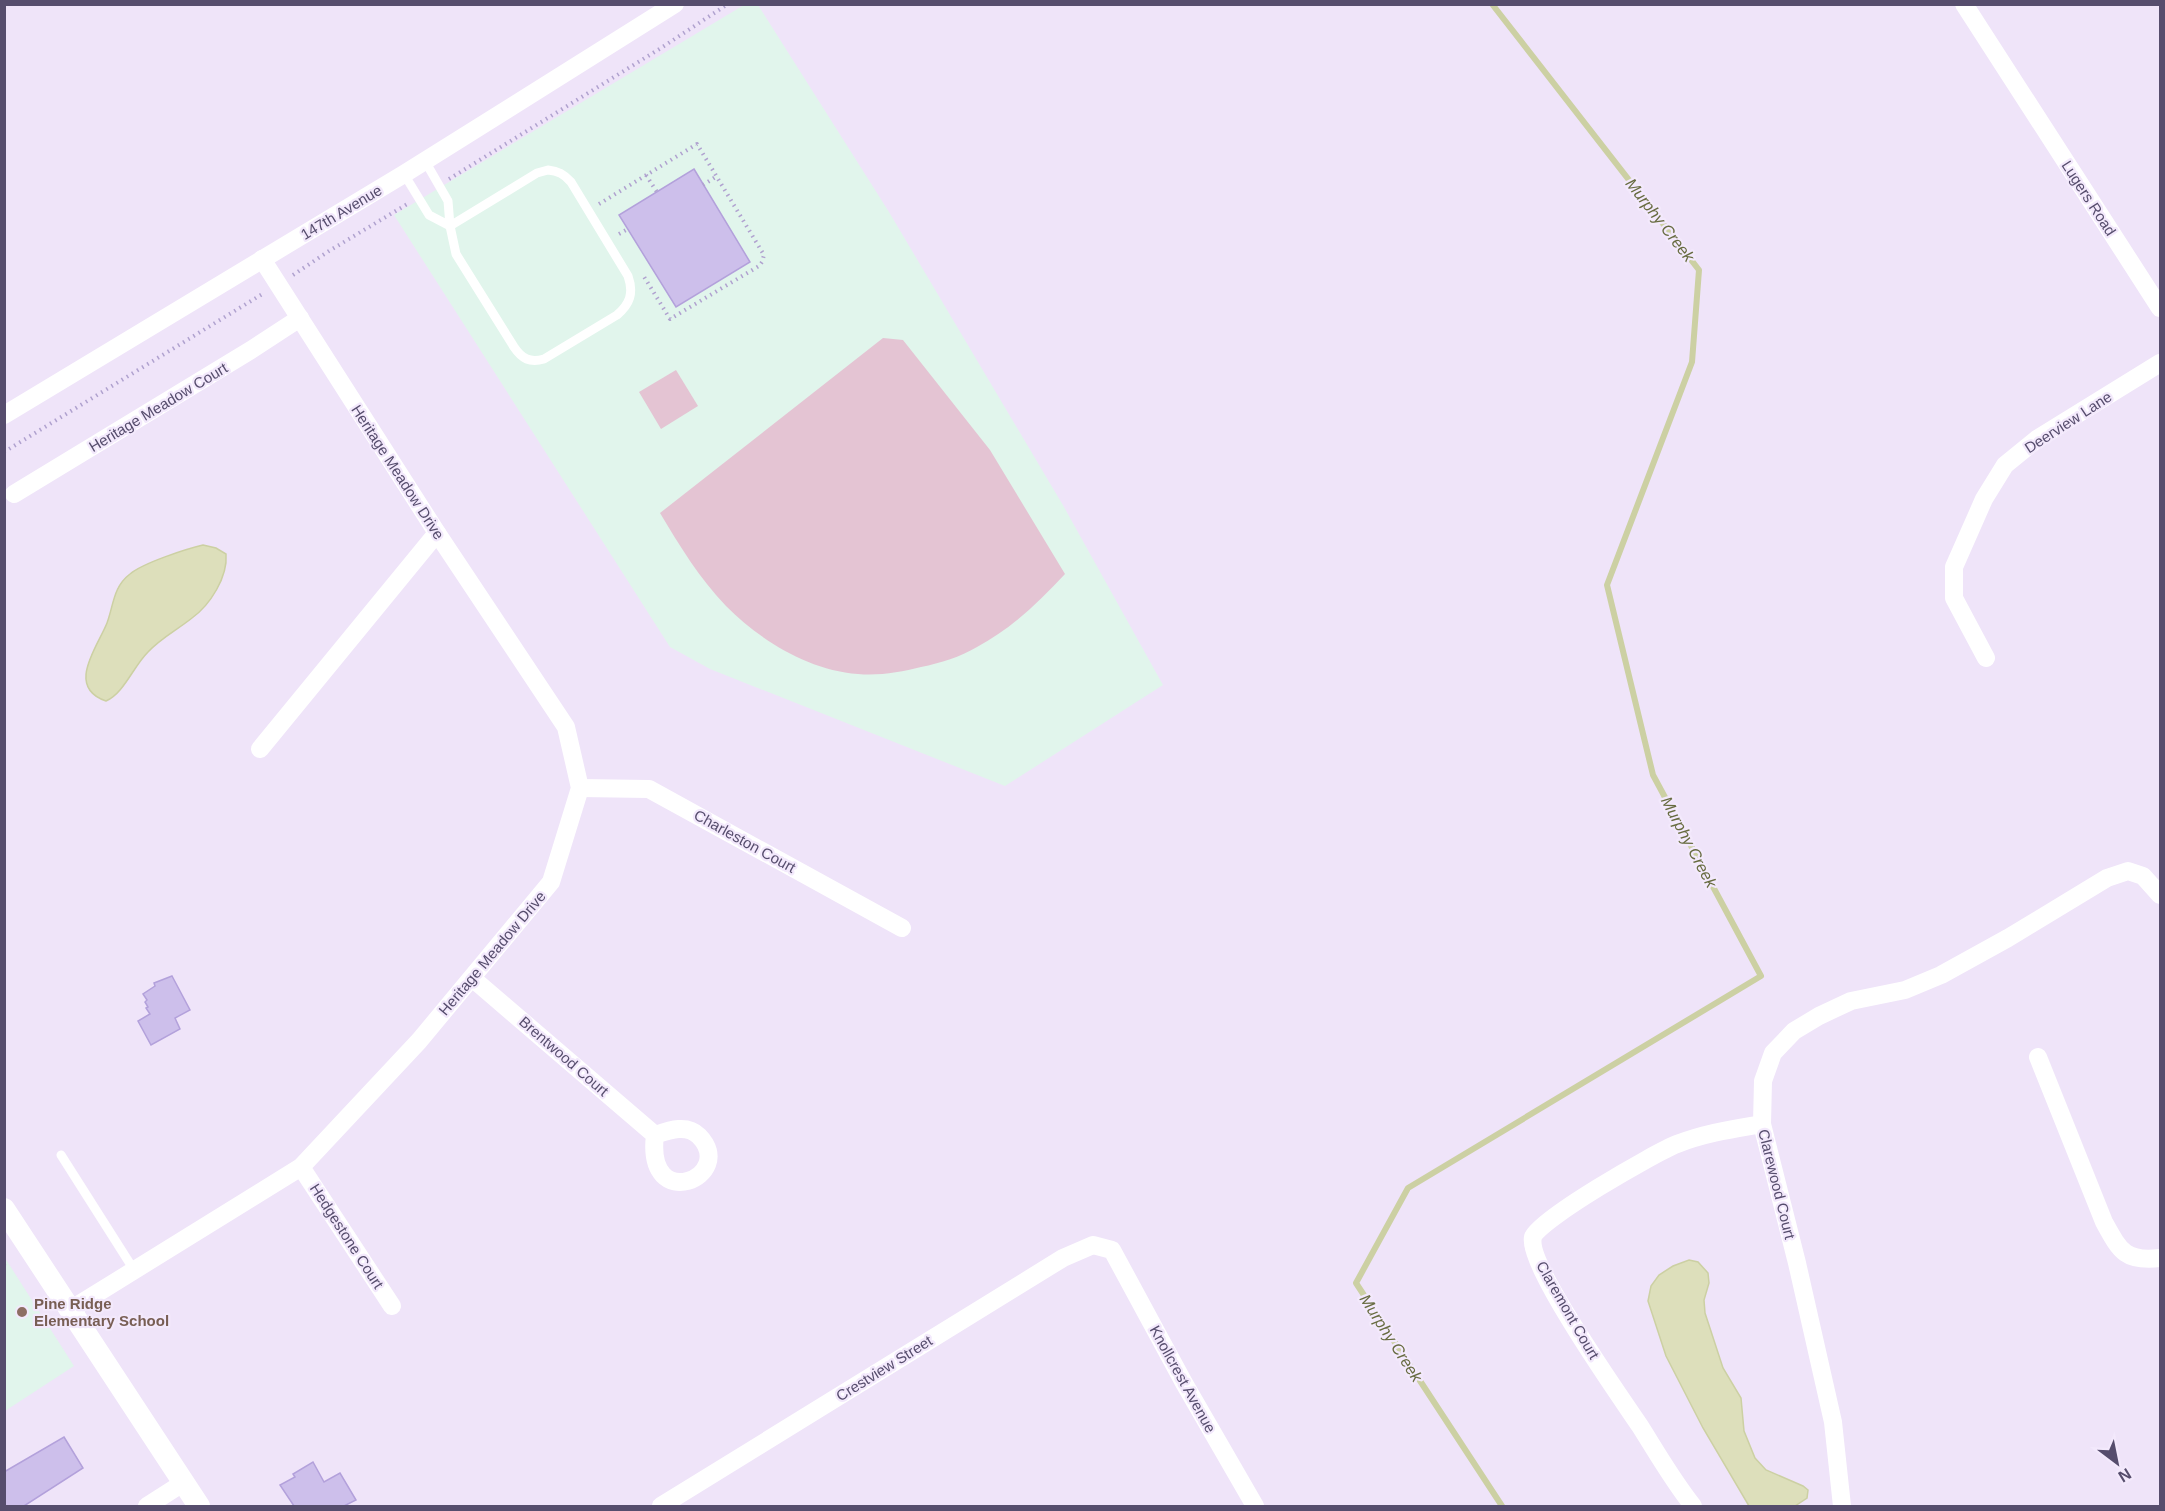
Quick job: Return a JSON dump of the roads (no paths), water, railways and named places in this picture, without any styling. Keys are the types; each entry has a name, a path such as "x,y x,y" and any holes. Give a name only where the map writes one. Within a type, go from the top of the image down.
{"street":[{"name":"147th Avenue","path":"4,415 404,174 675,4"},
{"name":"Lugers Road","path":"1964,4 2160,308"},
{"name":"Heritage Meadow Drive","path":"70,1310 301,1167 419,1041 551,882 580,788 566,727 437,533 262,259"},
{"name":"Heritage Meadow Court","path":"14,494 300,318"},
{"name":"Deerview Lane","path":"1986,658 1954,598 1954,567 1984,499 2005,465 2037,439 2160,363"},
{"path":"260,749 437,533"},
{"name":"Charleston Court","path":"580,788 649,789 902,928"},
{"name":"Clarewood Court","path":"1842,1506 1833,1422 1797,1263 1761,1124 1763,1081 1773,1053 1794,1031 1851,1001 1905,990 1941,975 2008,938 2107,878 2128,871 2143,876 2160,895"},
{"name":"Brentwood Court","path":"472,978 655,1135"},
{"path":"2038,1057 2104,1222 2114,1241 2133,1259 2160,1258"},
{"name":"Claremont Court","path":"1693,1506 1572,1323 1541,1267 1533,1248 1533,1237 1538,1228 1562,1210 1675,1144 1706,1134 1761,1124"},
{"name":"Hedgestone Court","path":"301,1167 392,1306"},
{"path":"8,1221 70,1310 199,1506"},
{"name":"Crestview Street","path":"661,1506 1063,1258 1093,1245 1112,1250"},
{"name":"Knollcrest Avenue","path":"1112,1250 1184,1383 1255,1506"},
{"path":"147,1506 183,1483"}],"lane":[{"path":"425,161 448,201 450,226 456,254 519,355 527,360 544,359 617,315 626,307 631,297 632,286 628,276 566,176 557,171 548,170 537,173 450,226"},
{"path":"404,174 429,215 450,226"},
{"path":"61,1155 134,1270"}],"waterway":[{"name":"Murphy Creek","path":"1492,4 1699,270 1692,362 1607,585 1653,775 1761,976 1408,1188 1356,1283 1502,1506"}],"place":[{"name":"Pine Ridge Elementary School","path":"22,1312"}]}
